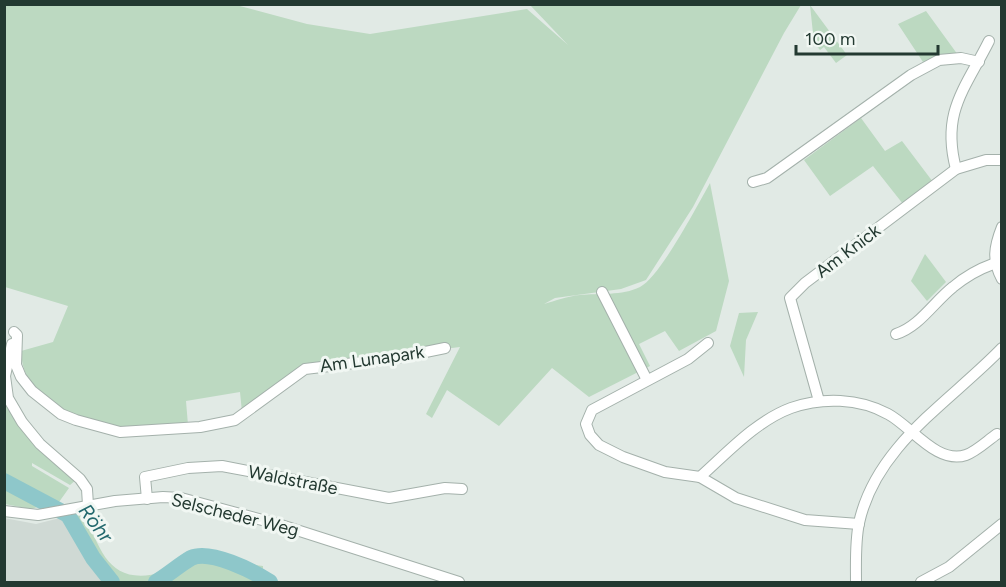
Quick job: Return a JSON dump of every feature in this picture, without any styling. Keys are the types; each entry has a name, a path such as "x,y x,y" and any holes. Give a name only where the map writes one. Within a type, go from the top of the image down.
{"street":[{"path":"956,169 950,145 952,115 989,41"},
{"path":"753,182 767,178 911,75 939,60 961,58 979,62"},
{"name":"Am Knick","path":"819,401 789,298 956,169 986,160 1002,160"},
{"path":"1002,227 996,240 993,264 1002,279"},
{"path":"896,334 907,331 953,286 977,270 993,264"},
{"path":"602,292 647,380"},
{"path":"9,331 5,376 8,398 22,422 40,444 80,479 87,489 82,506"},
{"name":"Am Lunapark","path":"9,331 17,335 16,365 21,377 32,391 61,414 120,432 200,427 235,420 305,369 396,358 446,348"},
{"path":"708,343 688,359 592,410 586,424 590,435 599,445 664,472 700,477 736,498 805,520 859,524"},
{"path":"856,582 859,524 873,481 913,431 1002,348"},
{"path":"700,477 773,417 789,409 819,401 865,404 889,414 943,454 966,455 996,434"},
{"name":"Waldstraße","path":"147,499 146,477 188,468 222,466 389,498 445,488 462,489"},
{"name":"Selscheder Weg","path":"4,511 26,515 52,513 82,506 181,498 281,525 459,582"},
{"path":"921,582 949,567 1002,524"}],"shaded area":[{"path":"64,517 109,582 5,582 4,518 36,524"}],"green space":[{"path":"4,5 236,5 307,24 370,34 527,9 568,45 530,5 801,5 693,207 646,280 621,289 555,298 544,304 566,297 618,293 640,287 658,270 668,256 710,183 729,281 716,331 679,351 665,331 639,344 650,366 589,397 552,368 499,426 447,390 432,418 426,414 460,347 306,366 242,412 240,392 186,401 188,425 139,430 106,426 72,415 42,396 31,383 24,368 21,351 53,342 68,306 5,287"},
{"path":"810,5 847,55 836,63 824,47 820,50 814,43"},
{"path":"926,11 958,55 938,57 923,62 898,24"},
{"path":"861,118 885,151 902,141 933,182 903,204 873,166 830,196 804,160"},
{"path":"925,254 946,282 927,301 911,281"},
{"path":"758,312 746,340 744,377 730,346 739,313"},
{"path":"4,394 20,425 77,479 70,485 32,463 32,466 69,488 59,502 30,509 5,504"},
{"path":"85,513 103,554 120,571 132,575 146,575 164,572 193,559 225,558 263,566 263,574 276,582 109,582 64,517"}],"waterway":[{"name":"Röhr","path":"4,481 68,515 93,558 112,582"},
{"name":"Röhr","path":"156,582 191,558 199,556 209,556 231,562 270,582"}]}
